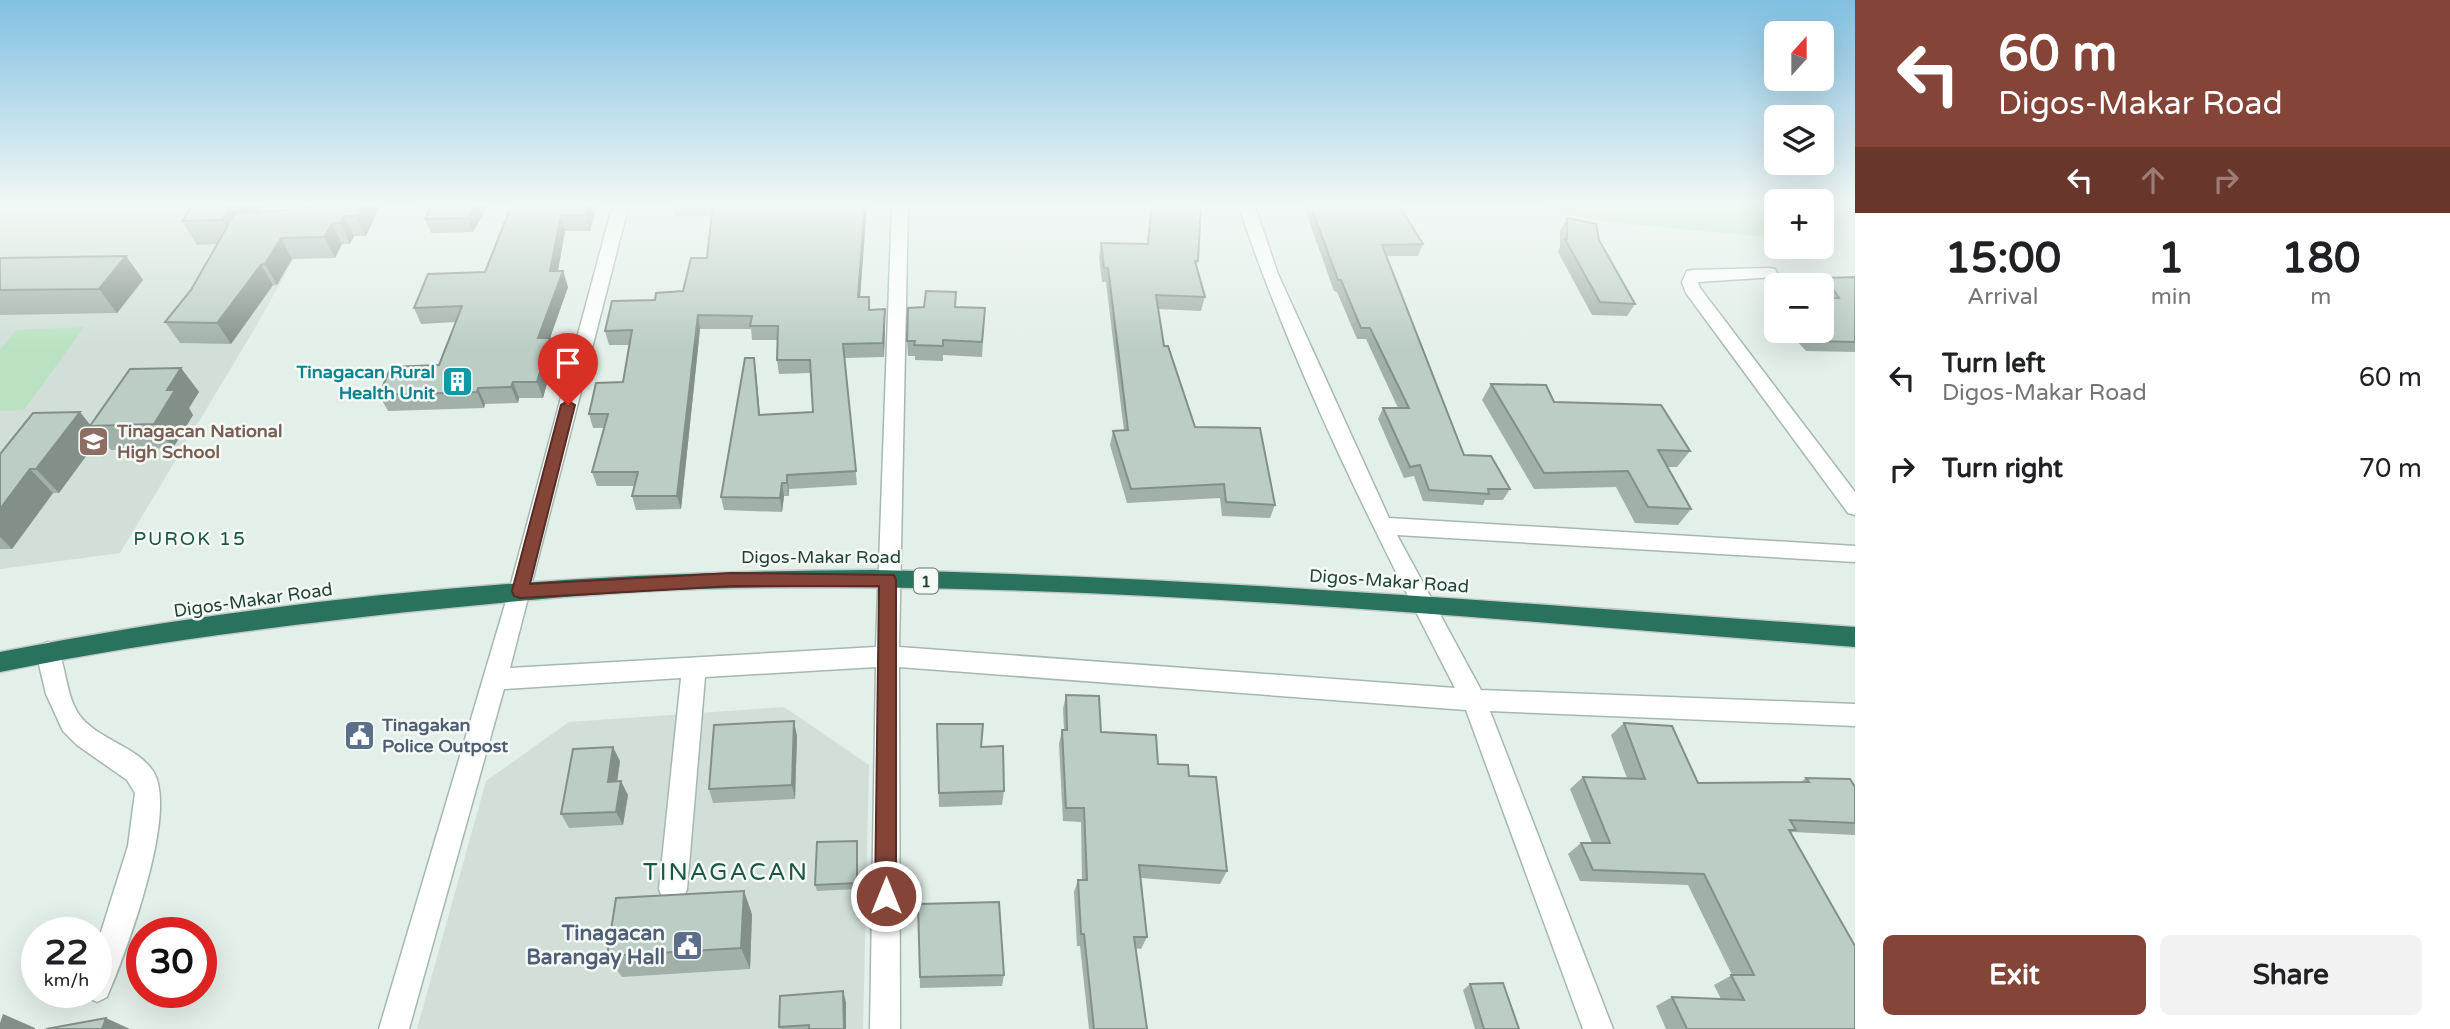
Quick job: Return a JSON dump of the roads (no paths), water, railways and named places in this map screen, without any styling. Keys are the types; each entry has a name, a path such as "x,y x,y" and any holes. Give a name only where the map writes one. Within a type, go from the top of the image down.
{"highway":[{"name":"Digos-Makar Road","path":"0,662 48,652 289,617 520,591 732,579 888,580 1176,588 1855,637"}],"street":[{"path":"394,1029 520,591 608,252"},
{"path":"885,1029 888,580 898,252"},
{"path":"1263,252 1270,274 1382,526 1474,700 1598,1029"},
{"path":"1764,273 1704,273 1693,275 1690,282 1692,289 1855,508"},
{"path":"1382,526 1855,554"},
{"path":"48,652 62,706 77,730 144,779 150,794 147,831 112,940"},
{"path":"495,679 887,656 1474,700 1855,715"},
{"path":"673,890 694,668"}],"place":[{"name":"Tinagacan Rural Health Unit","path":"458,382"},
{"name":"Tinagacan National High School","path":"94,441"},
{"name":"Tinagakan Police Outpost","path":"359,735"},
{"name":"Tinagacan Barangay Hall","path":"688,945"}],"district":[{"name":"PUROK 15","path":"190,538"},
{"name":"TINAGACAN","path":"726,872"}]}
